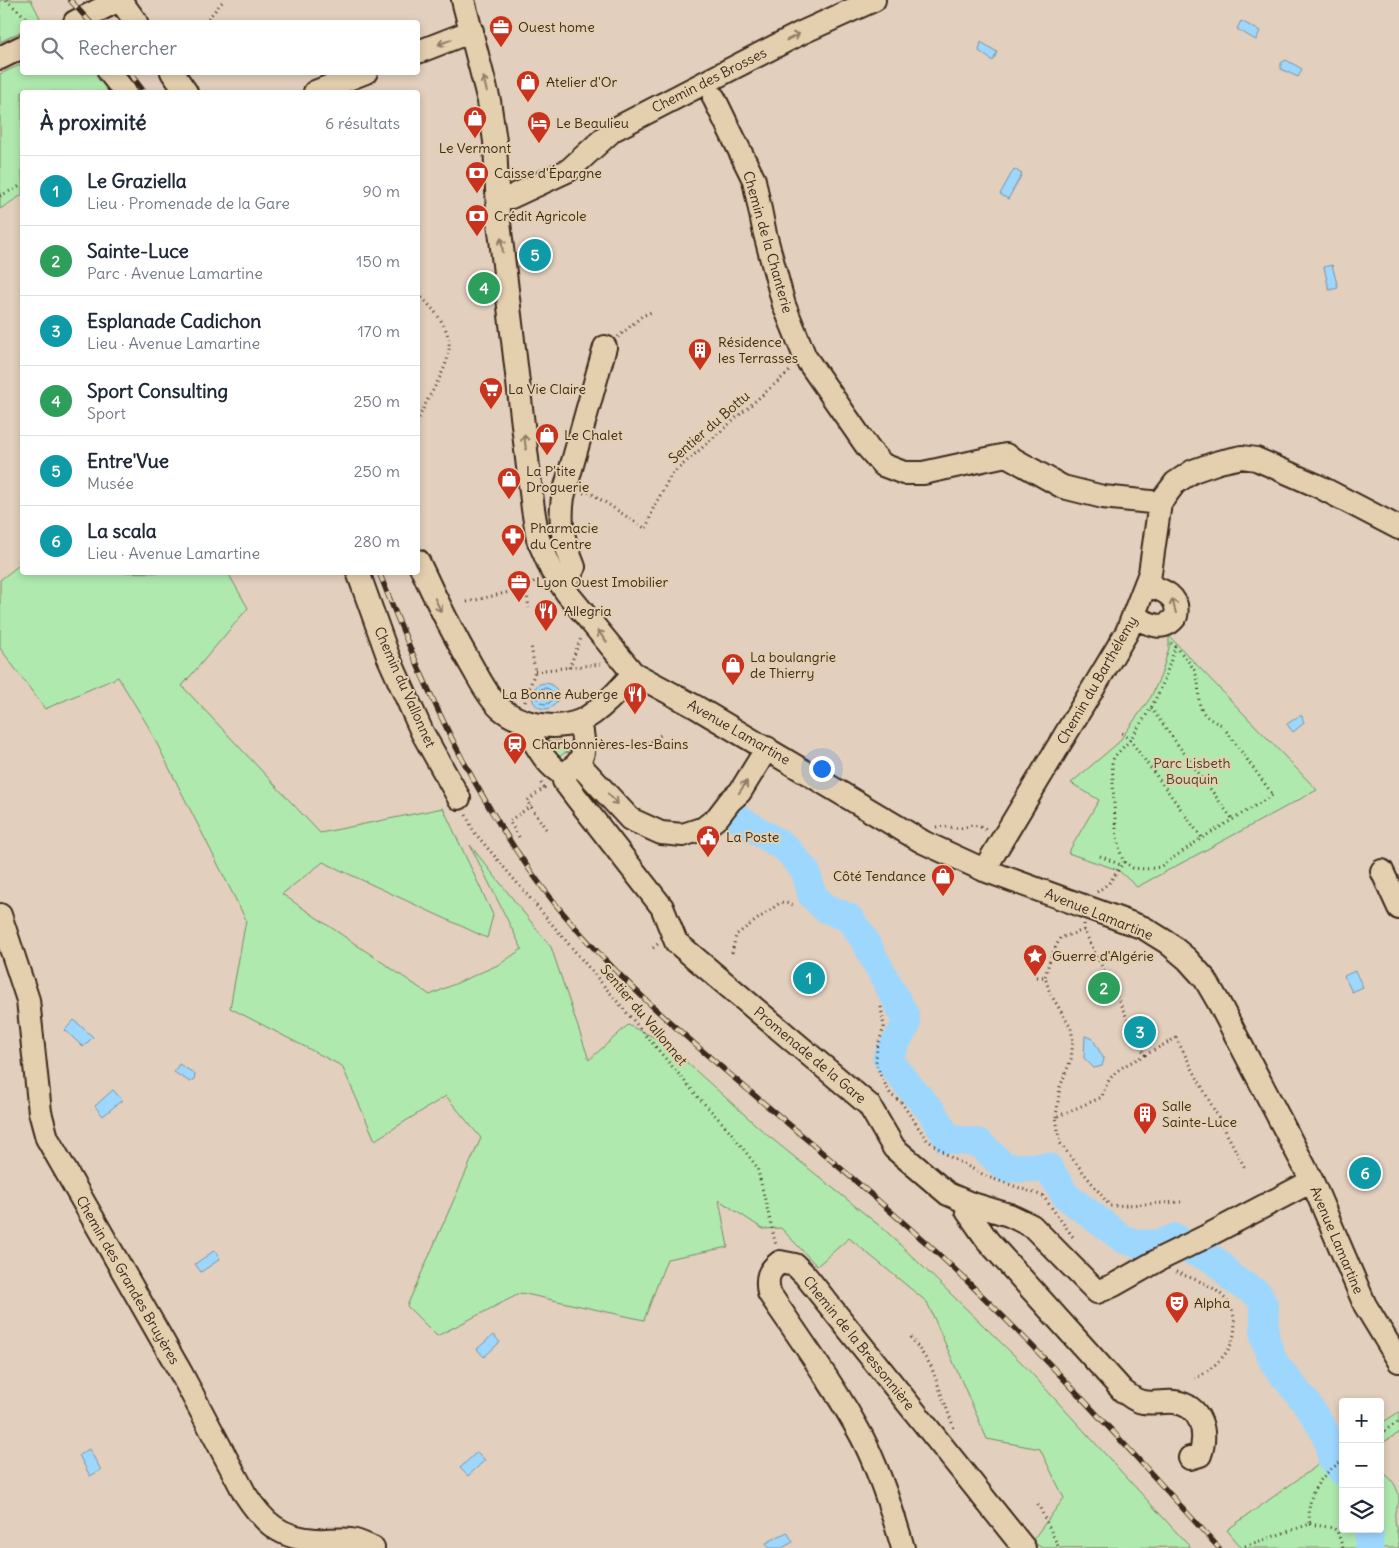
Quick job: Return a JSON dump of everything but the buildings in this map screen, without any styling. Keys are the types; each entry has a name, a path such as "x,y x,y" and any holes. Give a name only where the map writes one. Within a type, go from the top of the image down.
{"street":[{"path":"79,20 119,0 134,20"},
{"path":"140,0 151,20"},
{"path":"420,565 445,621 481,681 499,707 518,719 526,715 555,727 580,721 624,686 633,673 550,580 538,539 498,198 495,140 490,106 463,0"},
{"name":"Chemin des Brosses","path":"498,198 511,197 569,170 613,130 801,32 874,0"},
{"path":"420,51 472,31"},
{"path":"0,58 20,48"},
{"path":"111,75 123,90"},
{"path":"174,75 185,90"},
{"path":"185,75 195,90"},
{"path":"320,90 358,75"},
{"name":"Chemin de la Chanterie","path":"714,98 754,180 765,234 784,305 805,357 868,448 883,465 904,473 923,473 1006,455 1063,487 1103,497 1160,503"},
{"path":"550,580 570,575 574,567 562,537 560,520 562,497 605,347"},
{"name":"Chemin du Barthélemy","path":"984,870 1151,628 1147,586 1160,503 1175,483 1193,470 1242,457 1256,459 1318,486 1399,528"},
{"name":"Chemin du Vallonnet","path":"359,575 388,656 422,732 458,798"},
{"path":"1147,586 1169,594 1176,608 1176,616 1170,623 1151,628"},
{"name":"Avenue Lamartine","path":"633,673 767,748 923,842 984,870 1144,928 1168,943 1187,959 1205,979 1220,1003 1312,1181 1365,1305 1399,1361"},
{"path":"526,715 528,730 552,769 579,763"},
{"path":"579,763 584,752 580,721"},
{"path":"579,763 630,818 661,833 683,836 704,828 718,818 730,801 740,792 767,748"},
{"name":"Promenade de la Gare","path":"579,763 564,780 662,907 676,942 869,1105 894,1148 948,1194 969,1203 1009,1215 1032,1226 1097,1292 1169,1265 1203,1238 1312,1181"},
{"path":"1382,870 1399,908"},
{"name":"Chemin des Grandes Bruyères","path":"0,915 28,1000 40,1112 47,1138 180,1373 245,1494 257,1512 271,1526 292,1537 316,1540 351,1540 373,1548"},
{"path":"969,1203 967,1211 988,1241 1116,1385 1137,1400 1186,1405 1200,1418 1205,1442 1200,1455 1190,1458"},
{"path":"780,1262 770,1269 767,1280 769,1293 841,1400 863,1439 882,1482 903,1548"},
{"name":"Chemin de la Bressonnière","path":"780,1262 794,1265 806,1275 1024,1548"}],"path":[{"path":"6,0 28,20"},
{"path":"207,20 224,0"},
{"path":"0,196 20,185"},
{"path":"420,296 436,311 451,344 446,368 420,416"},
{"path":"605,347 642,316 654,311"},
{"name":"Sentier du Bottu","path":"581,494 589,492 646,529 653,509 671,475 805,357"},
{"path":"467,602 526,588 550,580"},
{"path":"526,588 529,608"},
{"path":"1100,856 1133,868 1160,867 1202,838 1273,795 1222,725 1212,721 1202,709 1195,671 1175,647 1151,628"},
{"path":"569,668 582,635"},
{"path":"526,715 535,672 531,645"},
{"path":"1092,896 1109,883 1122,863 1112,763 1114,757 1130,740 1151,708 1162,686 1175,647"},
{"path":"535,672 605,664"},
{"path":"1151,708 1233,820"},
{"path":"1122,733 1130,740 1202,838"},
{"path":"579,763 651,742 662,734"},
{"path":"651,742 653,747"},
{"path":"540,780 544,788 527,801 548,832"},
{"name":"Sentier du Vallonnet","path":"458,798 474,832 698,1097 729,1130 757,1167 780,1262"},
{"path":"519,837 509,821 531,806"},
{"path":"928,829 949,825 956,828 971,824 995,834"},
{"path":"732,953 736,935 781,902 795,905"},
{"path":"1084,918 1084,930 1145,1055"},
{"path":"1084,930 1060,938 1050,959 1045,977 1050,993 1073,1035 1072,1054 1060,1087 1056,1117 1060,1143 1110,1206 1181,1202"},
{"path":"1038,977 1045,977"},
{"path":"881,1007 884,1027 877,1048 876,1062 880,1076 891,1095 901,1102 927,1140 952,1158 988,1177 1043,1196 1073,1237"},
{"path":"1056,1117 1102,1097 1105,1085 1116,1070 1176,1038 1245,1168"},
{"path":"1169,1265 1216,1290 1226,1300 1233,1314 1235,1336 1230,1349 1195,1379"},
{"path":"911,1337 931,1366 944,1396 958,1439"},
{"path":"1384,1431 1399,1421"},
{"path":"1310,1524 1309,1506 1312,1492 1328,1470 1339,1463"},
{"path":"1038,1504 1059,1548"},
{"path":"1245,1546 1310,1524 1333,1528 1337,1531 1343,1548"}],"green space":[{"path":"0,0 31,0 41,20 20,20 20,32 0,42"},
{"path":"20,65 20,75 100,75 112,90 20,90 20,196 0,209 0,74"},
{"path":"20,565 20,575 229,575 248,608 182,686 320,833 443,808 493,915 487,938 323,862 282,894 430,995 500,964 522,949 470,845 551,947 589,1060 628,1025 664,1042 766,1134 886,1231 1022,1363 1190,1547 1042,1548 1032,1541 1064,1498 1040,1449 987,1439 927,1302 849,1238 817,1266 781,1228 763,1229 719,1200 728,1247 667,1259 644,1320 521,1293 437,1336 407,1306 481,1138 446,1096 375,1140 342,1066 230,1008 246,920 148,726 118,677 45,709 0,648 0,580"},
{"name":"Parc Lisbeth Bouquin","path":"1169,636 1317,790 1137,887 1118,870 1068,853 1099,800 1071,783 1118,743 1151,697 1161,675 1169,648"},
{"path":"562,741 563,745 578,744 577,751 564,753 556,760 544,742"},
{"path":"1399,1412 1399,1433 1384,1442 1384,1421"},
{"path":"1339,1450 1339,1533 1384,1533 1384,1474 1391,1479 1398,1491 1399,1502 1395,1516 1399,1548 1242,1548 1227,1530"}],"water":[{"path":"1241,21 1260,31 1256,40 1237,29"},
{"path":"981,42 997,52 993,61 979,51"},
{"path":"1286,60 1302,69 1298,77 1281,69 1281,63"},
{"path":"1014,169 1022,174 1008,199 1000,194"},
{"path":"1332,265 1338,288 1329,290 1324,267"},
{"path":"545,683 554,687 558,696 554,705 545,709 536,705 532,696 536,687"},
{"path":"1302,716 1304,723 1293,732 1287,724"},
{"path":"1355,971 1363,987 1352,992 1344,976"},
{"path":"74,1020 93,1037 83,1047 65,1030"},
{"path":"1085,1036 1092,1038 1104,1059 1102,1066 1094,1068 1084,1058"},
{"path":"179,1064 195,1074 194,1080 190,1082 174,1072"},
{"path":"113,1090 122,1100 103,1116 95,1106"},
{"path":"215,1250 220,1259 201,1272 195,1264"},
{"path":"493,1335 500,1342 484,1357 477,1349"},
{"path":"89,1449 101,1470 90,1476 79,1455"},
{"path":"477,1452 485,1460 468,1476 460,1468"},
{"path":"787,1532 793,1542 782,1548 769,1548 766,1543"}],"waterway":[{"path":"727,812 786,848 806,872 812,895 825,908 849,918 862,936 905,1016 906,1025 887,1058 932,1112 948,1139 979,1143 1006,1168 1048,1167 1066,1196 1123,1239 1139,1244 1160,1244 1175,1238 1189,1250 1209,1257 1222,1266 1233,1279 1258,1294 1264,1306 1265,1339 1274,1363 1307,1404 1323,1429 1330,1445 1332,1459 1339,1467"},
{"path":"1369,1533 1369,1548"}],"railway":[{"path":"70,0 88,20"},
{"path":"131,75 142,90"},
{"path":"380,575 415,660 478,788 502,829 529,868 578,931 622,977 668,1020 838,1166 971,1285 1080,1396 1219,1548"}],"place":[{"name":"Ouest home","path":"501,48"},
{"name":"Atelier d'Or","path":"528,103"},
{"name":"Le Vermont","path":"475,139"},
{"name":"Le Beaulieu","path":"539,144"},
{"name":"Caisse d'Épargne","path":"477,194"},
{"name":"Crédit Agricole","path":"477,237"},
{"name":"Entre'Vue","path":"535,255"},
{"name":"Sport Consulting","path":"484,288"},
{"name":"Résidence les Terrasses","path":"700,371"},
{"name":"La Vie Claire","path":"491,410"},
{"name":"Le Chalet","path":"547,456"},
{"name":"La P'tite Droguerie","path":"509,500"},
{"name":"Pharmacie du Centre","path":"513,557"},
{"name":"Lyon Ouest Imobilier","path":"519,603"},
{"name":"Allegria","path":"546,632"},
{"name":"La boulangrie de Thierry","path":"733,686"},
{"name":"La Bonne Auberge","path":"635,715"},
{"name":"Charbonnières-les-Bains","path":"515,765"},
{"name":"La Poste","path":"708,858"},
{"name":"Côté Tendance","path":"943,897"},
{"name":"Guerre d'Algérie","path":"1035,977"},
{"name":"Le Graziella","path":"809,978"},
{"name":"Sainte-Luce","path":"1104,988"},
{"name":"Esplanade Cadichon","path":"1140,1032"},
{"name":"Salle Sainte-Luce","path":"1145,1135"},
{"name":"La scala","path":"1365,1173"},
{"name":"Alpha","path":"1177,1324"}]}
